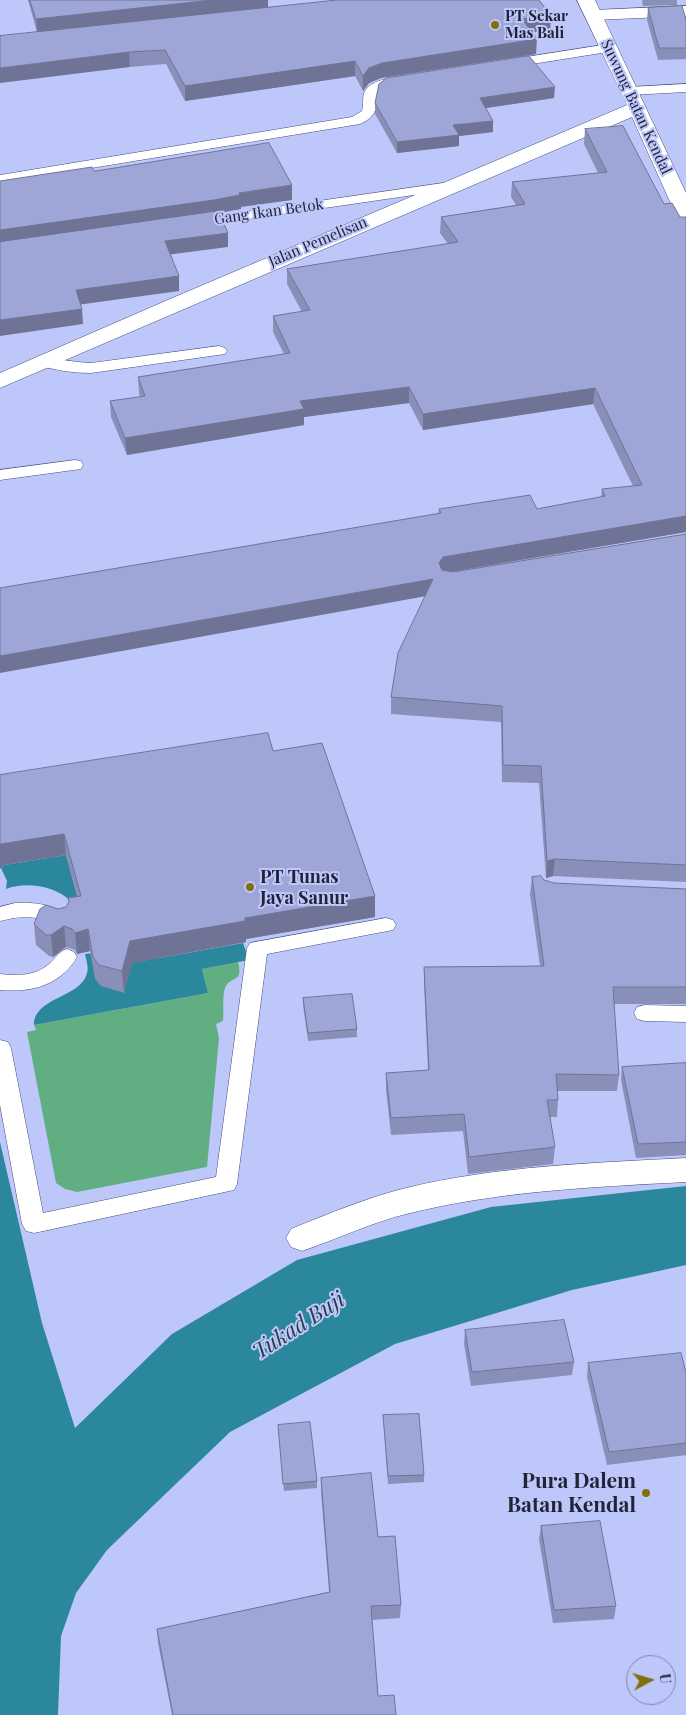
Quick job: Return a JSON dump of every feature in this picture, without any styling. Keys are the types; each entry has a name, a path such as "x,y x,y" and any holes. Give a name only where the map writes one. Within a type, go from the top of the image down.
{"street":[{"path":"590,7 686,11"},
{"name":"Suwung Batan Kendal","path":"590,7 686,215"},
{"name":"Jalan Pemelisan","path":"0,382 177,302 450,186 634,99"},
{"path":"302,1238 366,1213 407,1201 471,1188 573,1176 686,1170"}],"lane":[{"path":"489,67 609,48"},
{"path":"0,179 355,121 367,117 371,110 370,93 374,88 382,84 421,78"},
{"path":"634,99 686,88"},
{"name":"Gang Ikan Betok","path":"176,225 450,186"},
{"path":"43,362 75,368 91,368 219,351"},
{"path":"0,475 75,466"},
{"path":"0,914 10,911 27,910 43,912 60,922"},
{"path":"0,1048 34,1224 226,1184 257,948 386,925"},
{"path":"0,982 16,984 34,981 50,974 67,957"},
{"path":"645,1013 686,1014"}],"shaded area":[{"path":"238,962 238,976 227,984 225,988 223,1021 216,1024 219,1038 207,1167 77,1192 65,1189 56,1183 27,1032 36,1030 34,1025 208,993 202,969"}],"water":[{"path":"66,855 83,917 71,901 49,889 40,886 22,885 6,889 7,881 1,868 4,865"},
{"path":"243,943 249,960 202,969 208,993 34,1025 36,1016 41,1009 76,988 83,981 88,971 85,954 122,950 159,958"},
{"name":"Tukad Buji","path":"0,1142 42,1323 75,1428 172,1334 297,1260 491,1207 686,1186 686,1265 572,1290 395,1344 230,1432 107,1550 76,1593 61,1636 58,1715 0,1715"}],"building":[{"path":"30,0 213,0 36,19"},
{"path":"337,0 539,0 551,16 522,19 537,39 382,63 369,68 363,76 355,61 185,86 165,50 129,52 0,68 0,36"},
{"path":"682,6 686,19 686,48 659,48 648,8"},
{"path":"529,56 555,87 480,98 493,121 453,125 459,135 397,142 375,103 379,84 387,78"},
{"path":"623,126 664,204 672,203 680,217 686,217 686,516 443,557 439,563 442,570 453,572 686,534 686,865 555,859 547,861 541,766 503,765 502,706 391,697 398,653 433,579 0,656 0,588 441,513 439,509 530,495 537,509 605,496 602,489 642,485 595,388 423,414 409,387 300,401 304,409 125,438 110,401 145,396 138,377 290,353 273,316 310,310 287,269 458,242 441,217 525,204 512,182 607,172 585,129"},
{"path":"269,143 292,185 239,193 240,195 214,200 0,230 0,181 92,167 94,171"},
{"path":"218,211 228,233 165,241 179,276 76,290 82,309 0,320 0,242"},
{"name":"PT Tunas Jaya Sanur","path":"268,733 273,751 322,743 375,896 245,918 245,921 130,941 122,971 99,965 93,957 88,929 75,933 72,929 64,926 51,935 46,935 34,924 40,909 46,905 58,909 66,907 69,902 68,898 81,896 64,834 0,845 0,775"},
{"path":"541,876 544,880 554,883 686,889 686,987 613,987 619,1075 556,1074 558,1100 547,1100 555,1147 469,1157 464,1114 391,1118 386,1073 429,1070 424,967 544,966 532,877"},
{"path":"352,994 357,1029 308,1033 303,998"},
{"path":"686,1063 686,1142 638,1144 622,1067"},
{"path":"564,1320 574,1362 472,1372 465,1330"},
{"path":"681,1353 686,1373 686,1443 609,1452 588,1363"},
{"path":"419,1414 424,1475 388,1476 383,1415"},
{"path":"310,1422 317,1481 283,1484 278,1425"},
{"path":"371,1473 378,1537 395,1536 401,1605 371,1606 378,1696 394,1695 396,1715 173,1715 157,1629 330,1592 321,1478"},
{"path":"600,1521 616,1606 554,1610 541,1526"}],"place":[{"name":"PT Sekar Mas Bali","path":"495,25"},
{"name":"PT Tunas Jaya Sanur","path":"250,887"},
{"name":"Pura Dalem Batan Kendal","path":"646,1493"}]}
